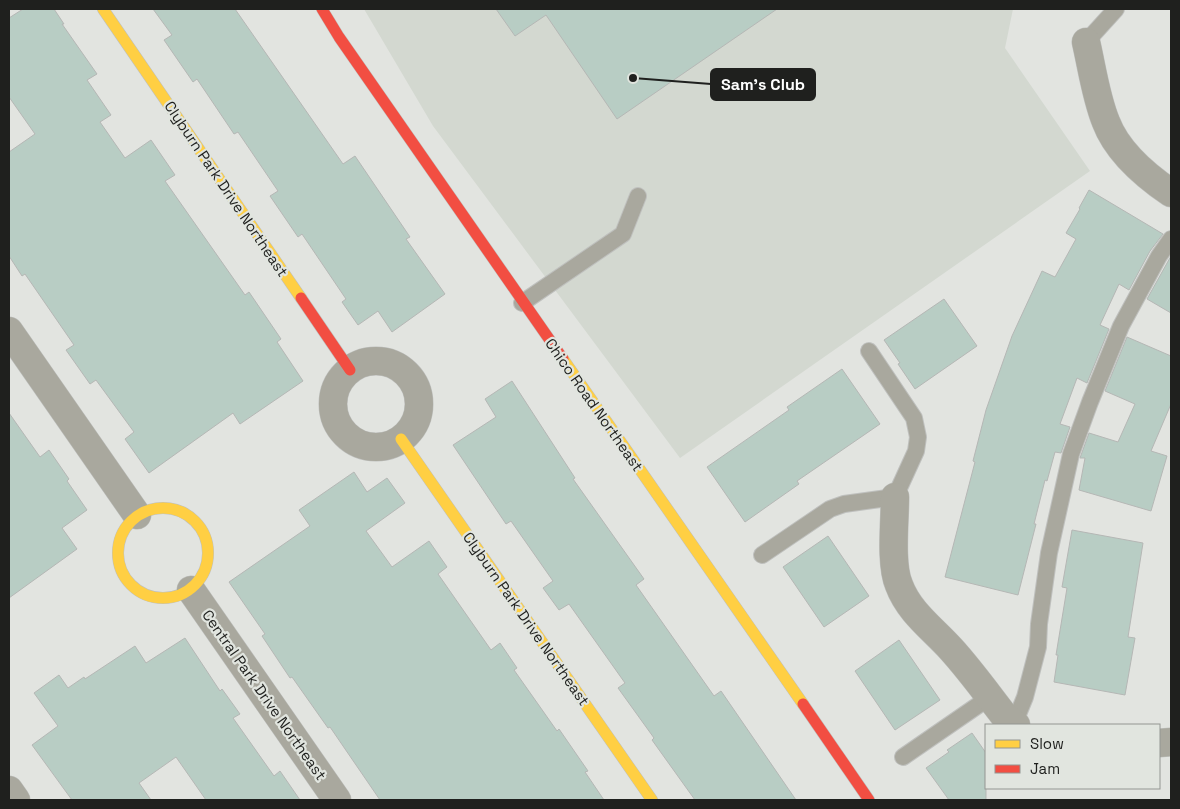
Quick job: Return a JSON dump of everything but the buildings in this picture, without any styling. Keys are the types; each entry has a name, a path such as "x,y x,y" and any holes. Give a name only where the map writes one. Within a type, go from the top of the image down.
{"street":[{"name":"Clyburn Park Drive Northeast","path":"103,9 350,370"},
{"name":"Chico Road Northeast","path":"322,9 339,38 869,800"},
{"path":"1086,42 1106,123 1128,156 1158,184 1171,193"},
{"path":"9,330 138,515"},
{"path":"382,361 402,370 410,378 416,388 418,410 415,421 401,439 380,447 368,446 358,443 340,428 335,416 333,403 335,390 341,379 350,370 360,364 382,361"},
{"name":"Clyburn Park Drive Northeast","path":"401,439 652,800"},
{"path":"896,497 894,559 898,583 908,602 923,622 951,649 1006,718 1015,724"},
{"path":"160,507 172,508 193,518 201,527 208,549 208,560 199,582 190,590 179,596 159,598 140,593 130,585 122,574 118,561 118,548 124,529 138,515 160,507"},
{"name":"Central Park Drive Northeast","path":"190,590 337,800"},
{"path":"9,790 16,800"}],"lane":[{"path":"1086,42 1116,9"},
{"path":"522,302 623,234 638,196"},
{"path":"1015,724 1025,697 1038,647 1039,624 1049,553 1071,454 1121,326 1159,256 1171,239"},
{"path":"762,555 830,509 844,504 896,497 916,451 918,438 914,418 907,405 869,351"},
{"path":"903,757 990,697"}],"shaded area":[{"path":"364,9 1013,9 1005,48 1090,171 680,458 433,126"}],"traffic: slow":[{"path":"103,9 301,298"},
{"path":"563,359 803,704"},
{"path":"401,439 652,800"},
{"path":"154,508 172,508 188,515 201,528 208,544 208,553 208,562 201,578 188,591 172,598 154,598 138,591 125,578 118,562 118,544 125,528 138,515 154,508"}],"traffic: jam":[{"path":"322,9 339,37 563,359"},
{"path":"301,298 350,370"},
{"path":"803,704 869,800"}],"place":[{"name":"Sam's Club","path":"633,78"}]}
